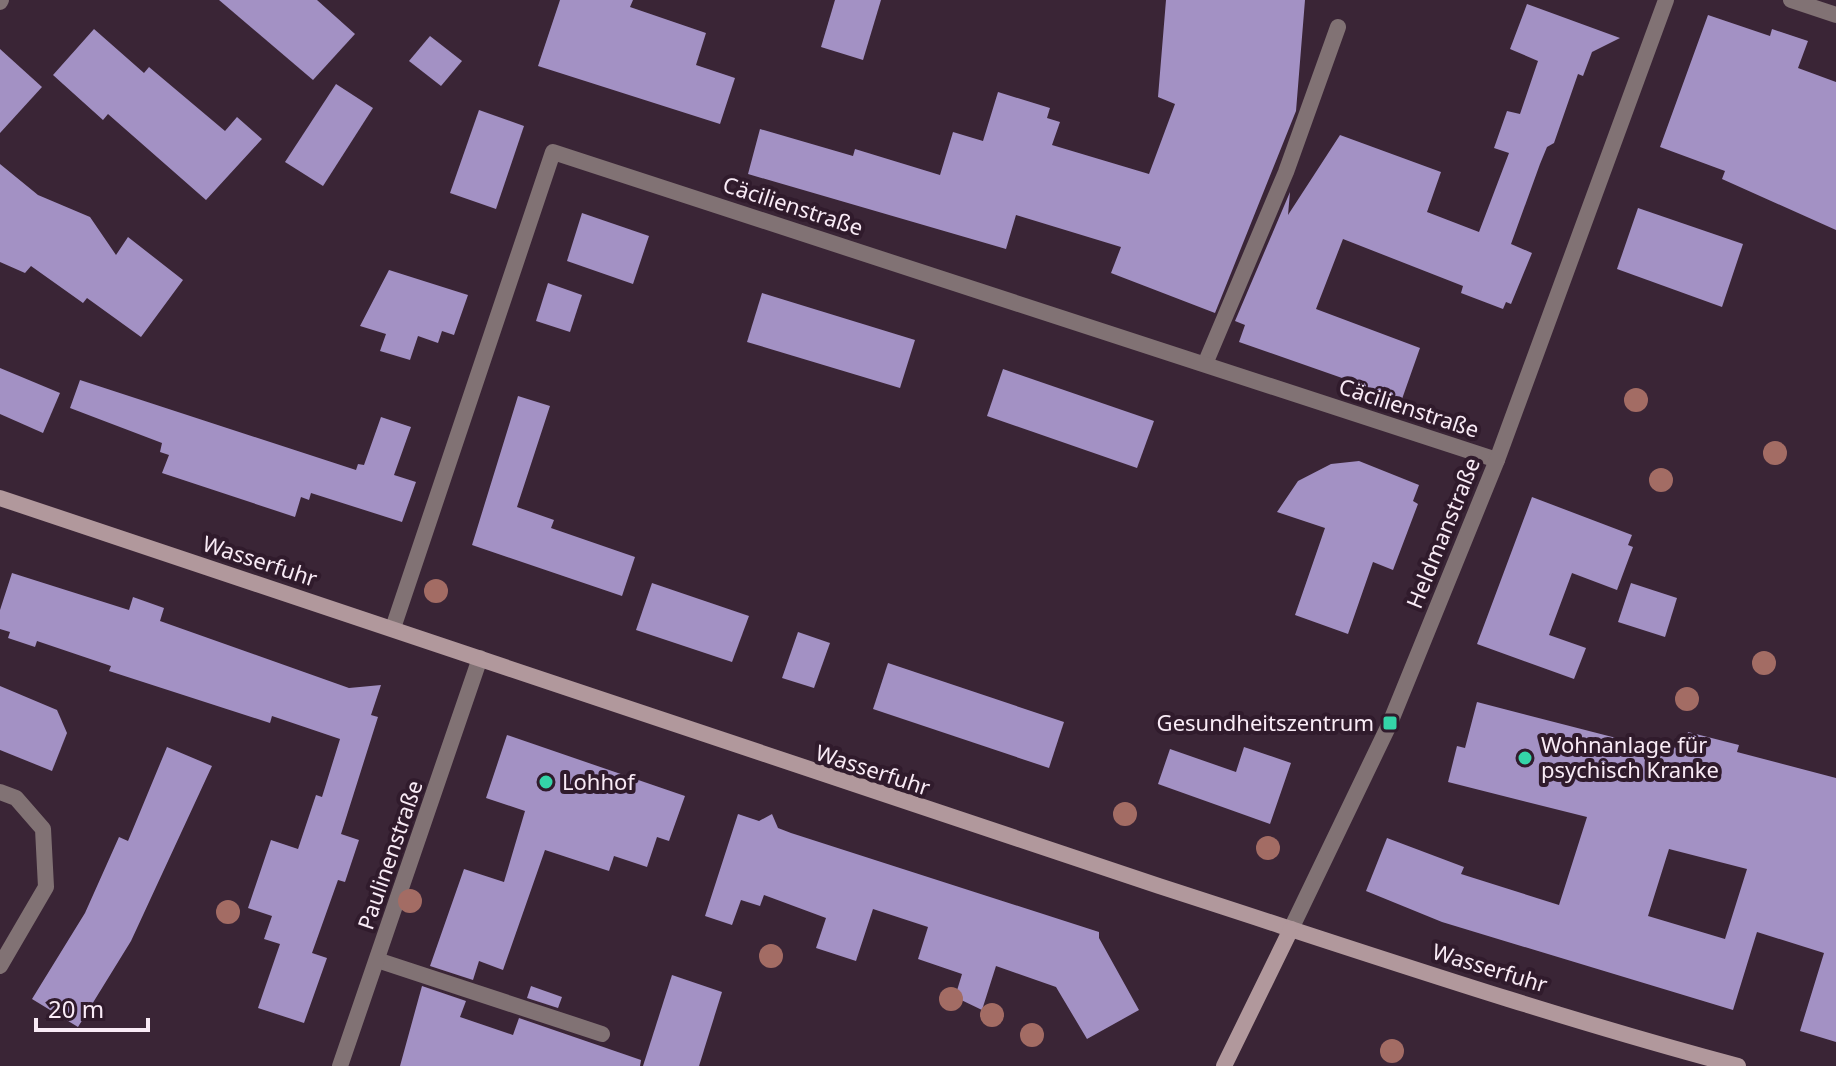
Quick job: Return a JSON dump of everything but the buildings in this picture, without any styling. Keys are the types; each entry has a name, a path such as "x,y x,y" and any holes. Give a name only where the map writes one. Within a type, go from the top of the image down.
{"main road":[{"name":"Wasserfuhr","path":"0,498 393,628 812,773 1291,929 1738,1066"},
{"name":"Heldmanstraße","path":"1224,1066 1291,929"}],"street":[{"name":"Heldmanstraße","path":"1291,929 1390,723 1497,460 1666,0"},
{"path":"1791,0 1836,15"},
{"path":"1205,364 1286,172 1338,27"},
{"name":"Cäcilienstraße","path":"393,628 553,152 1497,460"},
{"name":"Paulinenstraße","path":"340,1066 480,658"},
{"path":"0,792 16,798 43,829 46,887 0,966"},
{"path":"377,960 602,1034"}],"place":[{"name":"Gesundheitszentrum","path":"1390,723"},
{"name":"Wohnanlage für psychisch Kranke","path":"1525,758"},
{"name":"Lohhof","path":"546,782"}]}
